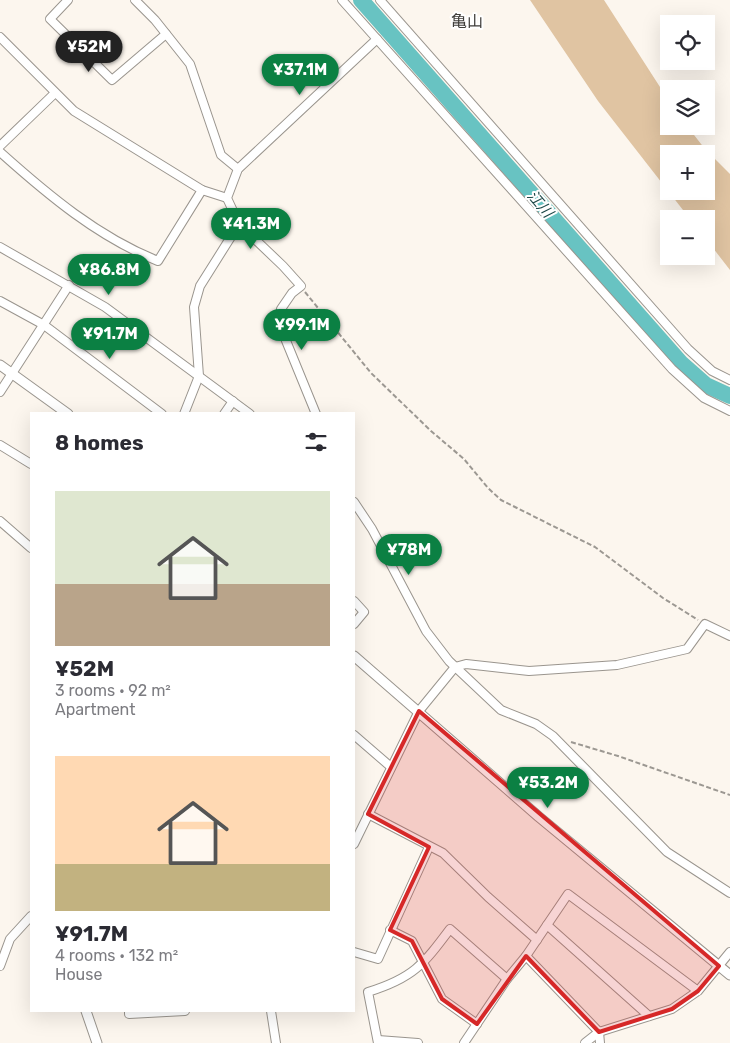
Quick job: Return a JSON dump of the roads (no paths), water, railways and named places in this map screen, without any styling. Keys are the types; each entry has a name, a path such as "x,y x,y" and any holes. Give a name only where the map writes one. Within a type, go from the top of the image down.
{"street":[{"path":"68,0 50,19 112,80 166,34"},
{"path":"135,0 190,64 221,155 238,169"},
{"path":"342,0 672,369 704,398 730,411"},
{"path":"380,0 688,349 712,371 730,380"},
{"path":"0,37 74,111 202,190 227,198"},
{"path":"315,412 280,326 281,309 292,293 301,286 239,224 227,198 238,169 377,39"},
{"path":"0,146 55,93"},
{"path":"0,152 59,204 137,252 158,261 202,190"},
{"path":"185,412 199,376 194,307 200,286 239,224"},
{"path":"0,247 105,307 247,412"},
{"path":"0,392 69,286"},
{"path":"0,301 44,325 159,412"},
{"path":"0,365 65,412"},
{"path":"225,412 233,401"},
{"path":"0,456 3,447 30,463"},
{"path":"355,504 372,529 426,632 455,667 501,710 536,724 553,736 666,852 730,892"},
{"path":"0,522 30,547"},
{"path":"355,602 364,612 355,623"},
{"path":"355,842 419,711 455,667 466,664 529,671 617,665 687,648 705,624 730,636"},
{"path":"355,657 539,817 730,975"},
{"path":"355,737 391,767"},
{"path":"368,814 428,847 443,853 488,897 537,940"},
{"path":"355,952 378,959 428,847"},
{"path":"464,1043 568,894 698,991"},
{"path":"0,964 10,939 30,917"},
{"path":"547,925 649,1016"},
{"path":"418,1043 378,1042 368,992 392,985 423,965 450,929 507,979"},
{"path":"390,930 412,941 442,999 477,1024"},
{"path":"585,1043 599,1032 672,1010 698,991 730,952"},
{"path":"526,956 599,1032 600,1043"},
{"path":"86,1012 97,1043"},
{"path":"128,1012 129,1014 166,1012"},
{"path":"271,1012 276,1043"}],"waterway":[{"name":"江川","path":"361,0 681,363 706,385 730,396"}],"district":[{"name":"亀山","path":"467,21"}]}
